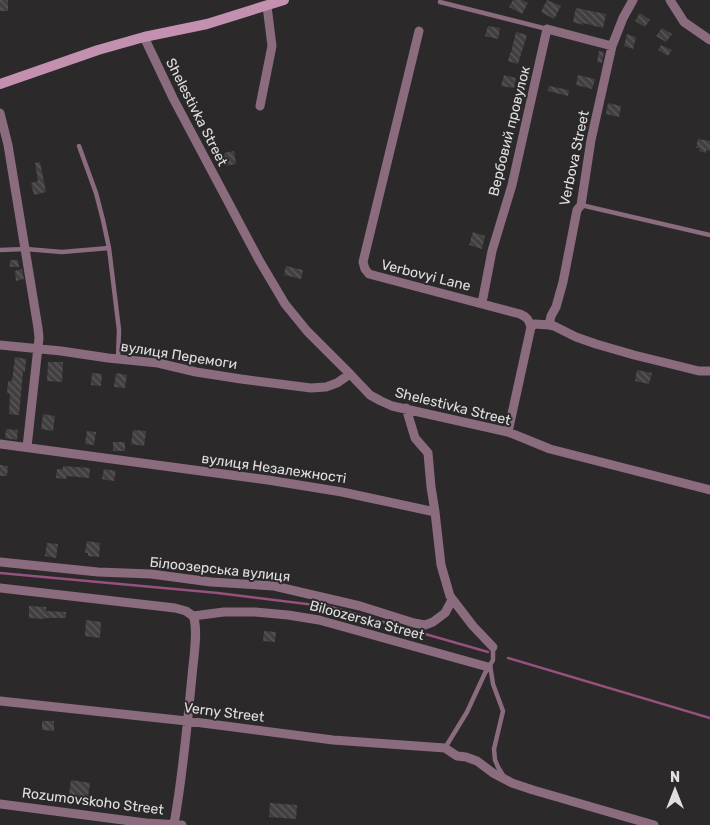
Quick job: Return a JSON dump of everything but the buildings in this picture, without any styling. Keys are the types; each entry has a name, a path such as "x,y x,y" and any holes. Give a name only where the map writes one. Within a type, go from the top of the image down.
{"street":[{"path":"0,84 98,50 144,37 207,24 284,0"},
{"name":"Verbova Street","path":"549,325 563,282 577,210 582,205 592,140 612,46 623,18 633,0"},
{"path":"670,0 684,22 710,40"},
{"path":"260,106 272,46 266,6"},
{"path":"547,29 612,46"},
{"name":"Вербовий провулок","path":"482,303 492,251 512,185 547,29"},
{"name":"Verbovyi Lane","path":"419,31 364,262 365,269 374,277 520,314 526,317 531,327"},
{"name":"Shelestivka Street","path":"144,37 173,98 259,260 285,304 307,332 370,395 392,406 508,432 550,450 710,490"},
{"path":"0,113 8,145 38,328 38,348 27,447"},
{"path":"508,432 531,327 535,324 549,325 596,344 634,355 699,371 710,371"},
{"name":"вулиця Перемоги","path":"0,345 158,363 232,378 311,388 326,387 350,374"},
{"path":"406,408 415,438 428,453 441,565 445,582 452,600 493,647"},
{"name":"вулиця Незалежності","path":"0,444 268,480 342,492 435,512"},
{"name":"Білоозерська вулиця","path":"0,562 98,572 150,574 211,582 274,586 360,606 426,625 445,613 452,600"},
{"name":"Biloozerska Street","path":"0,588 175,608 186,611 193,616 224,612 288,615 320,620 490,664"},
{"path":"178,825 195,637 196,622 193,616"},
{"name":"Verny Street","path":"0,701 187,721 333,740 445,748 457,756 477,761 493,773 512,783 654,825"},
{"name":"Rozumovskoho Street","path":"0,804 146,824 178,825"}],"lane":[{"path":"440,2 547,29"},
{"path":"79,146 96,194 109,248 119,330 118,359"},
{"path":"582,205 710,235"},
{"path":"0,250 26,249 62,252 109,248"},
{"path":"445,748 467,712 490,664 493,647"},
{"path":"490,664 493,684 502,706 503,714 495,743 495,760 506,779"}],"waterway":[{"path":"0,573 218,593 331,607 488,652"},
{"path":"508,658 710,718"}]}
